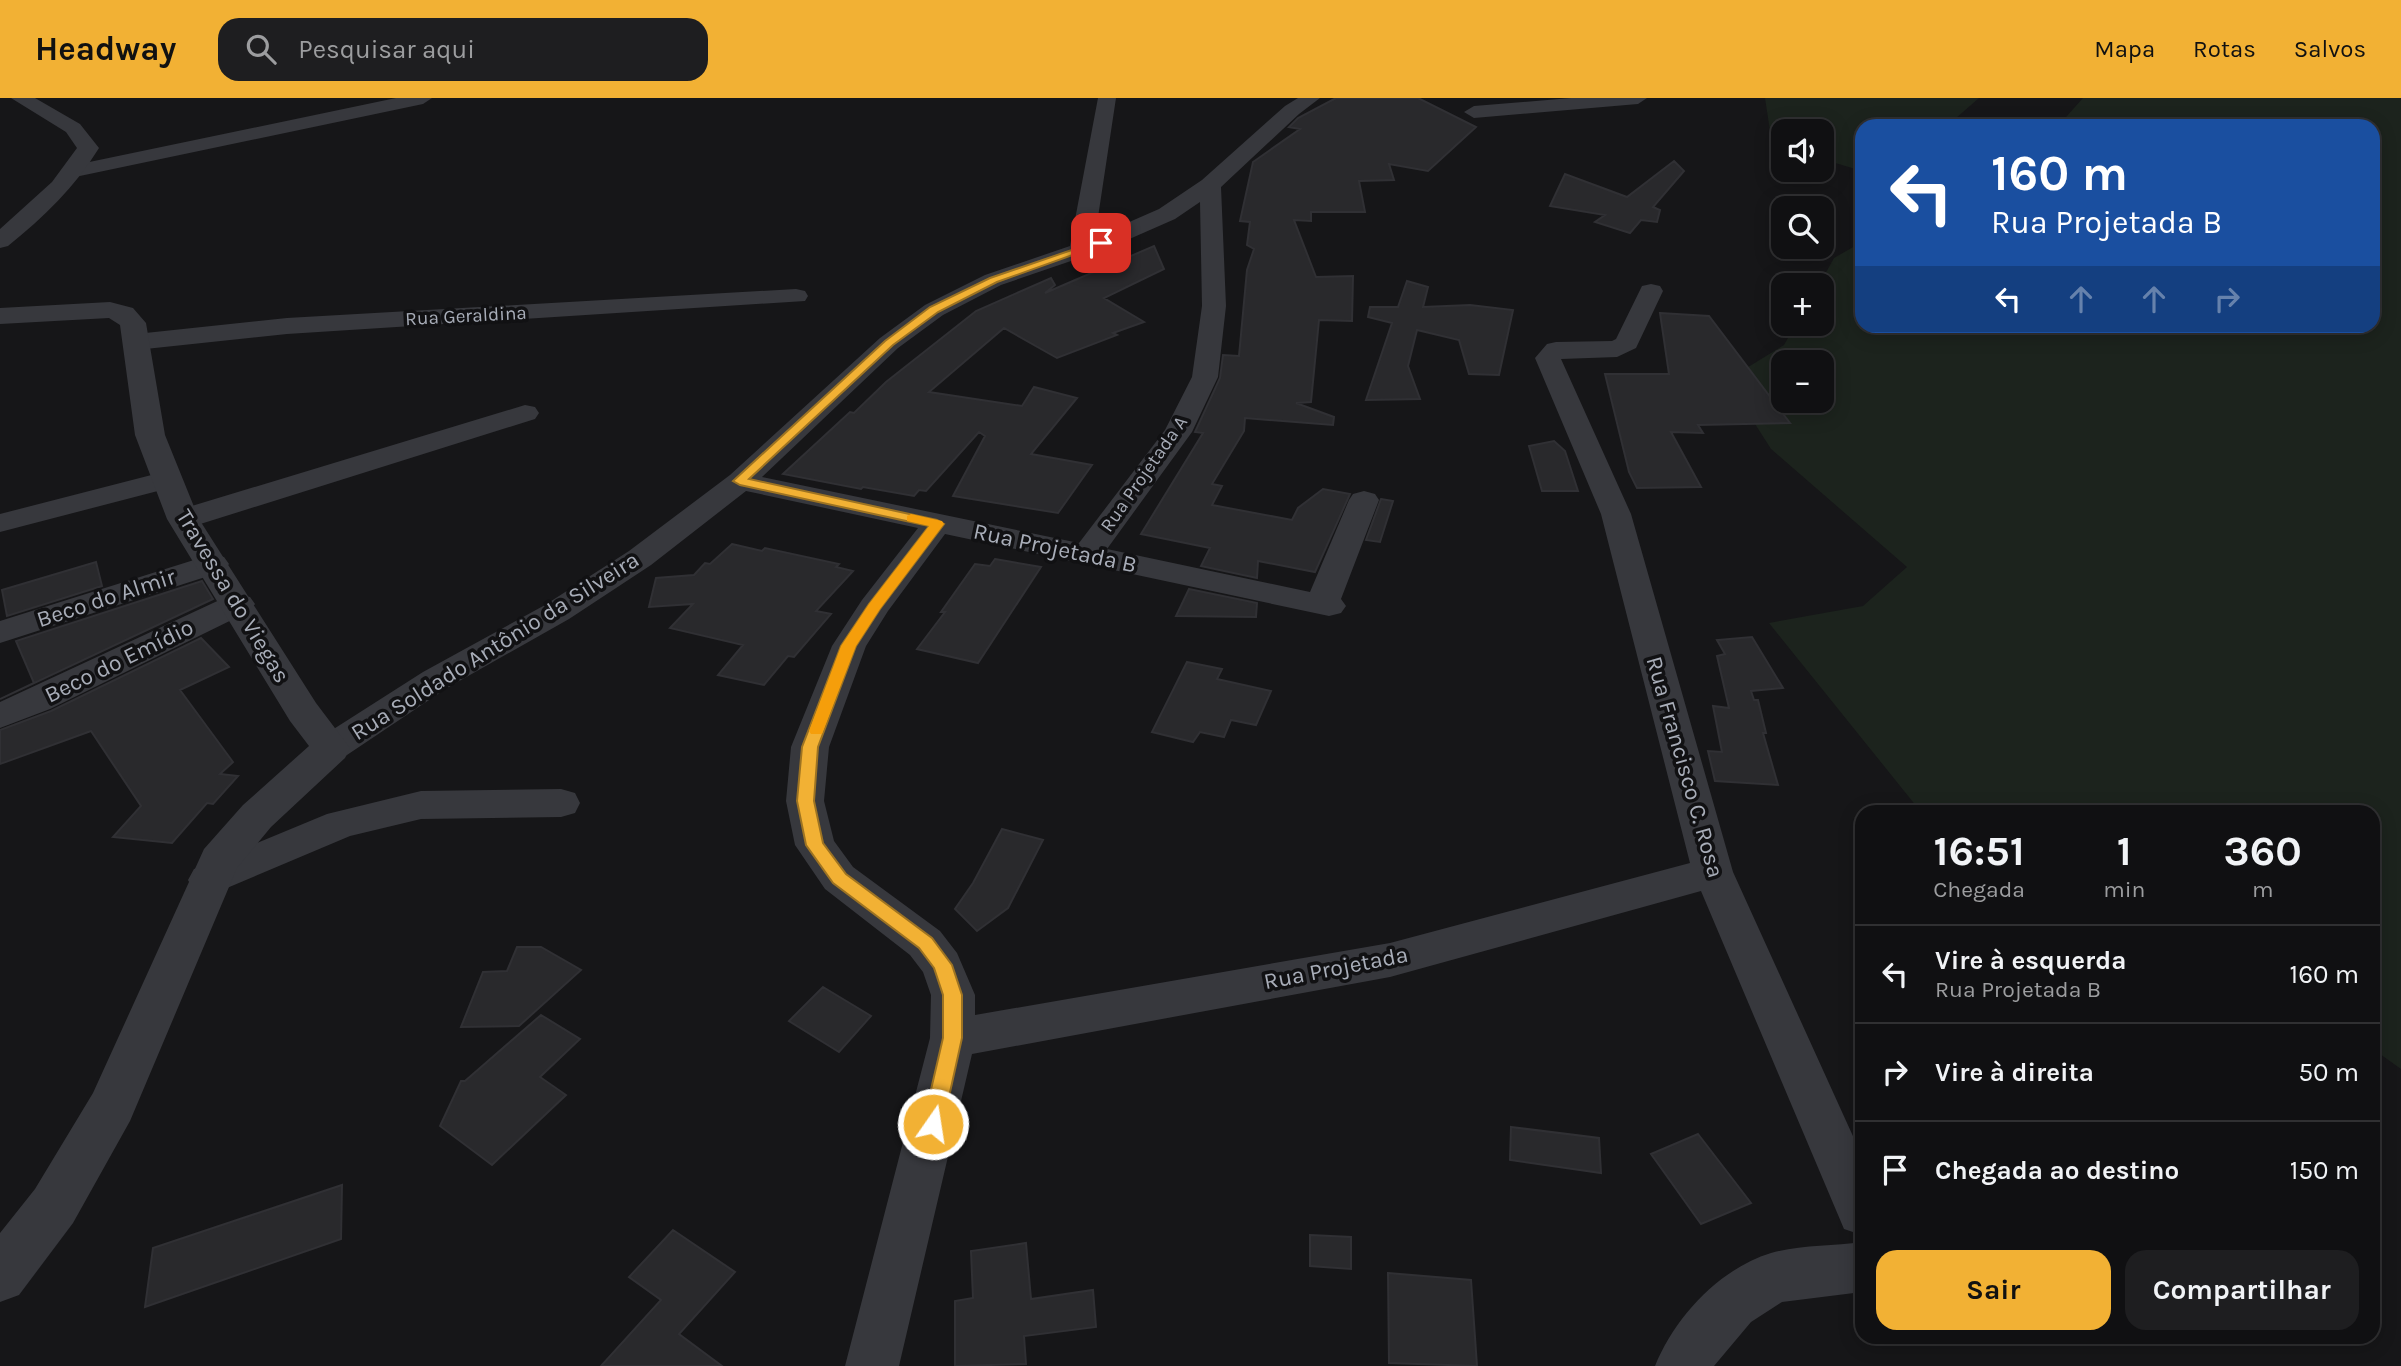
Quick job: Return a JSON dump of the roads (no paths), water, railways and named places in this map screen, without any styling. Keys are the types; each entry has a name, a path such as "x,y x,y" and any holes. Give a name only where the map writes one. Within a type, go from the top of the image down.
{"street":[{"path":"0,241 75,171 88,148 73,128 21,98"},
{"path":"75,171 423,98"},
{"path":"1081,250 1107,98"},
{"name":"Rua Soldado Antônio da Silveira","path":"0,1276 54,1206 112,1106 208,880 219,860 257,816 331,748 435,680 557,612 640,558 740,481 889,343 934,310 993,280 1081,250 1157,219 1210,185 1292,110 1311,98"},
{"path":"1474,111 1638,98"},
{"name":"Rua Projetada A","path":"1087,554 1178,432 1205,376 1214,306 1210,185"},
{"name":"Rua Francisco C. Rosa","path":"1651,291 1627,343 1617,349 1556,350 1548,358 1616,514 1713,872 1855,1196"},
{"name":"Rua Geraldina","path":"136,342 287,326 796,296"},
{"name":"Travessa do Viegas","path":"0,316 110,310 124,314 133,323 150,435 183,519 303,712 331,748"},
{"path":"183,519 525,413"},
{"path":"0,523 167,480"},
{"name":"Rua Projetada B","path":"740,481 1325,605 1364,500"},
{"path":"872,1366 953,1038 953,995 942,965 925,943 839,878 815,845 805,801 810,747 849,646 874,607 937,524"},
{"name":"Beco do Almir","path":"0,632 213,564"},
{"name":"Beco do Emídio","path":"0,716 37,701 238,604"},
{"path":"208,880 341,824 421,804 561,803"},
{"name":"Rua Projetada","path":"953,1038 1390,960 1713,872"},
{"path":"1682,1366 1699,1340 1732,1304 1773,1278 1855,1268"}]}
